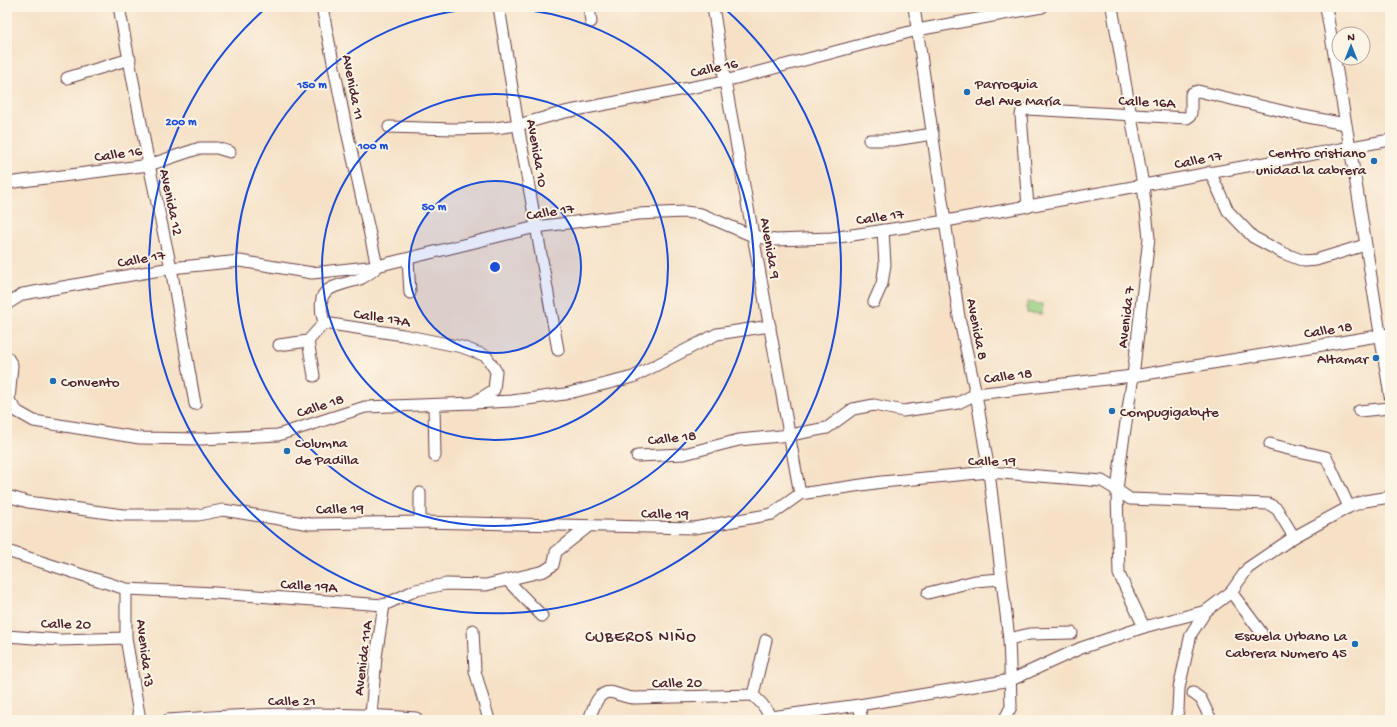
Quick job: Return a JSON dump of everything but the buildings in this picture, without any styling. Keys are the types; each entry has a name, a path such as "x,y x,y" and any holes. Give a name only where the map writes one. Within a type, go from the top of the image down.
{"street":[{"name":"Avenida 12","path":"119,7 149,165 171,268 195,404"},
{"name":"Avenida 11","path":"322,7 346,127 377,266"},
{"name":"Avenida 10","path":"499,7 518,125 558,350"},
{"path":"589,7 591,22"},
{"name":"Avenida 9","path":"713,7 725,81 800,494"},
{"name":"Avenida 8","path":"914,7 959,316 976,394 989,472 1009,639 1011,707 1004,720"},
{"name":"Calle 16","path":"389,127 460,129 495,128 518,125 565,112 725,81 917,30 1042,7"},
{"name":"Avenida 7","path":"1112,7 1132,116 1143,186 1149,238 1133,376 1117,490 1119,574 1144,627"},
{"path":"1326,7 1365,245 1385,334 1390,396"},
{"path":"66,78 130,59"},
{"name":"Calle 16A","path":"1028,207 1021,115 1022,111 1027,109 1187,118 1190,116 1191,94 1198,91 1303,116 1345,124"},
{"path":"869,140 894,140 933,134"},
{"name":"Calle 17","path":"7,304 24,294 171,268 240,261 312,273 377,266 536,227 638,214 685,212 700,214 753,236 775,240 832,238 1028,207 1210,172 1390,140"},
{"name":"Calle 16","path":"7,183 149,165 200,148 217,148 230,152"},
{"path":"1210,172 1228,211 1253,237 1283,253 1304,260 1316,260 1365,245"},
{"path":"874,302 882,284 885,265 883,230"},
{"path":"408,259 410,293"},
{"name":"Calle 17","path":"324,323 321,309 322,296 330,288 362,278 374,270 377,266"},
{"path":"278,345 308,341 324,323"},
{"name":"Calle 17A","path":"324,323 418,338 462,347 486,356 496,371 494,390 473,404"},
{"name":"Calle 18","path":"7,357 12,365 9,401 18,412 34,421 140,438 201,439 278,435 365,406 473,404 512,401 565,394 633,378 718,334 770,326"},
{"name":"Calle 18","path":"637,456 684,454 739,440 790,435 827,428 853,409 874,405 903,411 958,403 976,394 1133,376 1385,334"},
{"path":"308,341 314,376"},
{"path":"434,405 435,456"},
{"path":"1359,412 1390,408"},
{"path":"1270,444 1285,449 1326,457 1349,507"},
{"name":"Calle 19","path":"7,496 28,502 123,515 198,515 223,510 310,524 420,522 694,528 772,514 800,494 882,482 989,472 1102,481 1130,499 1269,504 1277,509 1294,537"},
{"path":"420,493 420,522"},
{"path":"1176,720 1179,688 1190,634 1206,611 1231,592 1248,568 1294,537 1349,507 1365,501 1390,497"},
{"name":"Calle 19A","path":"7,551 126,589 215,593 384,605 416,590 446,584 486,585 544,571 553,565 556,552 589,526"},
{"path":"928,593 975,581 1001,579"},
{"path":"507,580 542,616"},
{"name":"Avenida 13","path":"126,589 126,638 140,720"},
{"path":"1231,592 1261,632"},
{"name":"Avenida 11A","path":"371,715 376,657 384,605"},
{"path":"766,640 753,695 762,704 769,719 1011,680 1081,648 1144,627 1206,611"},
{"path":"473,630 475,671 489,720"},
{"path":"1009,639 1030,634 1072,634"},
{"name":"Calle 20","path":"7,636 60,640 126,638"},
{"name":"Calle 20","path":"589,720 595,703 602,694 607,692 624,698 753,695"},
{"path":"1193,693 1201,699 1211,720"},
{"path":"859,705 862,720"},
{"name":"Calle 21","path":"168,720 371,715 416,718"}],"green space":[{"path":"1027,302 1042,304 1042,314 1027,313"}],"place":[{"name":"Parroquia del Ave María","path":"967,92"},
{"name":"Centro cristiano unidad la cabrera","path":"1374,161"},
{"name":"Altamar","path":"1376,358"},
{"name":"Convento","path":"53,381"},
{"name":"Compugigabyte","path":"1112,411"},
{"name":"Columna de Padilla","path":"287,451"},
{"name":"Escuela Urbano La Cabrera Numero 45","path":"1355,644"}],"district":[{"name":"CUBEROS NIÑO","path":"641,635"}]}
